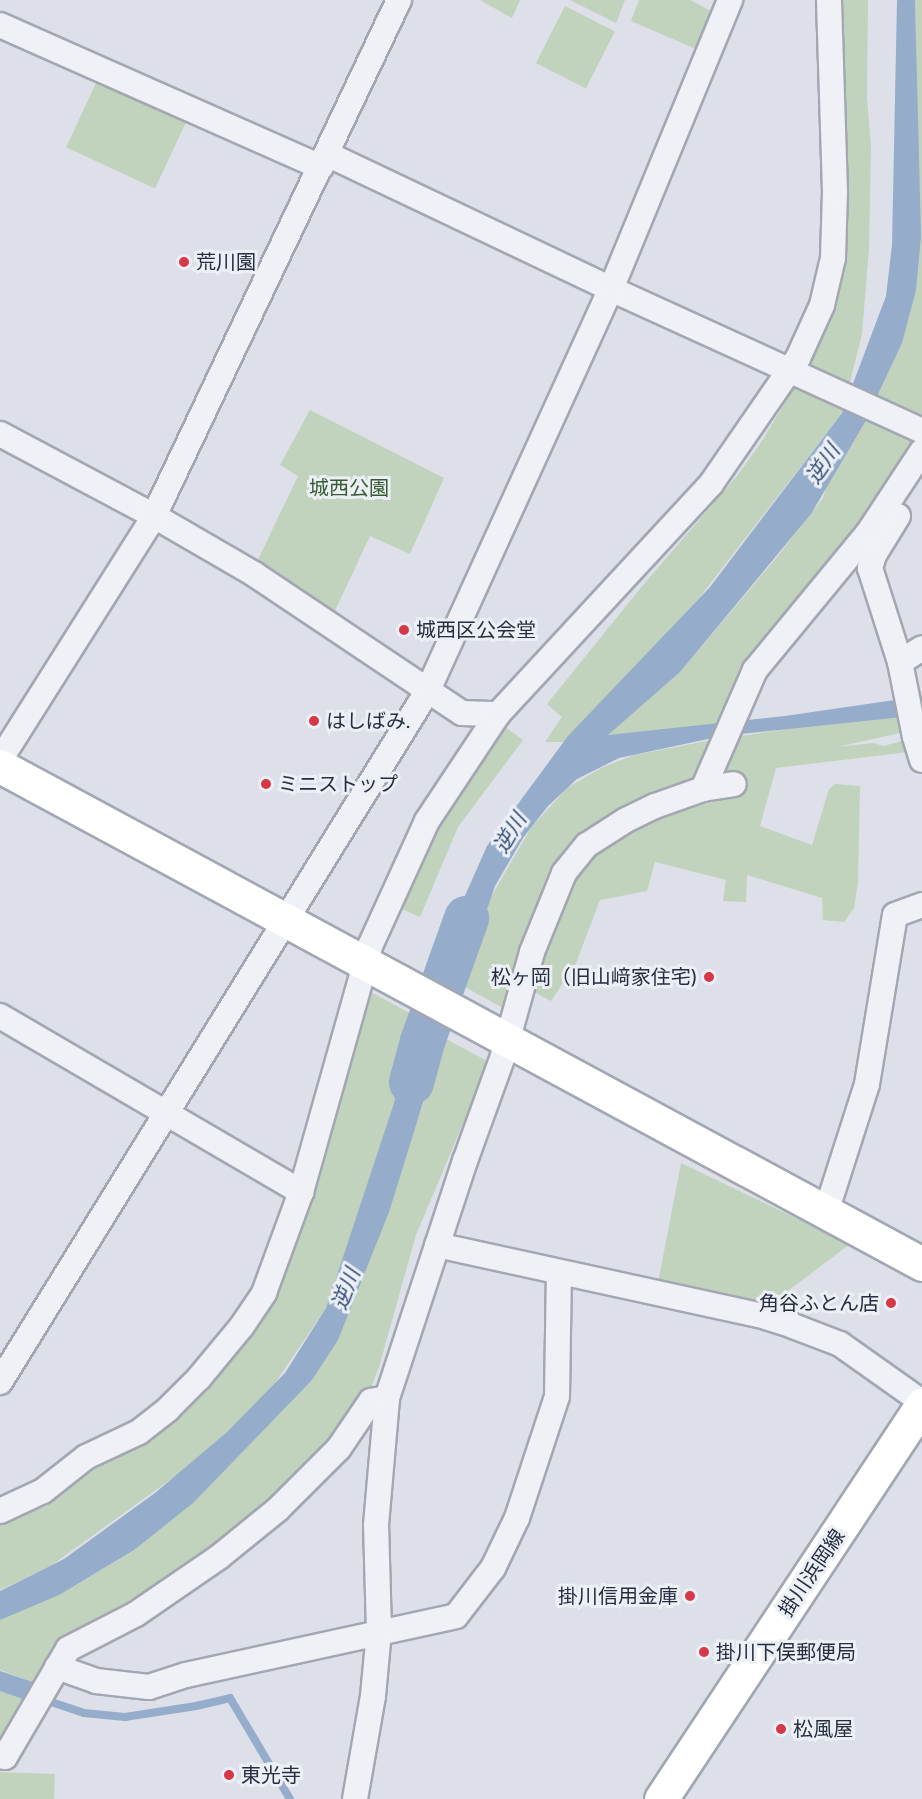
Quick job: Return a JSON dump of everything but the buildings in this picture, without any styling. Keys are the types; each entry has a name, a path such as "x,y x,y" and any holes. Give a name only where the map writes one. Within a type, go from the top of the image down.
{"street":[{"path":"0,760 154,516 399,0"},
{"path":"0,1382 428,690 611,289 730,0"},
{"path":"0,1512 43,1491 86,1457 139,1432 168,1409 199,1378 243,1326 264,1293 301,1192 384,911 427,821 498,714 711,484 801,375 833,258 835,192 829,0"},
{"path":"0,25 324,161 801,375 921,449"},
{"path":"0,434 154,516 254,574 462,713 498,714"},
{"path":"703,789 755,670 868,533 921,449"},
{"path":"920,752 902,672 870,568 921,449"},
{"path":"902,672 922,648"},
{"path":"0,766 922,1264"},
{"path":"355,1799 373,1696 379,1631 376,1524 387,1398 532,952 564,873 587,845 626,820 703,789 734,784"},
{"path":"826,1212 867,1084 895,915 922,904"},
{"path":"0,1016 165,1115 301,1192"},
{"path":"437,1245 766,1317 840,1344 922,1404"},
{"path":"53,1675 148,1687 186,1675 379,1631 456,1617 493,1568 517,1518 557,1396 559,1273"},
{"path":"0,1756 5,1757 68,1648 136,1614 228,1550 278,1509 339,1448 371,1401 387,1398"},
{"name":"掛川浜岡線","path":"661,1799 922,1404"}],"green space":[{"path":"480,0 520,0 512,18"},
{"path":"570,0 625,0 616,23"},
{"path":"639,0 690,0 715,13 698,50 631,21"},
{"path":"841,0 868,0 867,98 871,147 869,249 862,334 842,413 700,597 564,742 545,742 562,717 547,704 643,585 737,476 762,441 808,364 834,297"},
{"path":"915,0 922,0 922,451 774,655 733,725 607,735 680,672 777,557 823,498 828,481 862,428 877,396 920,216"},
{"path":"565,6 615,31 586,88 536,63"},
{"path":"97,81 186,122 155,189 66,147"},
{"name":"城西公園","path":"310,410 444,478 410,554 370,536 332,617 255,566 298,476 280,465"},
{"path":"922,713 922,728 837,747 873,743 884,746 902,741 908,752 776,768 760,826 812,845 829,789 835,784 860,786 858,882 854,908 844,922 823,920 822,898 747,875 746,902 723,901 726,880 655,862 647,891 600,900 576,963 551,1001 532,991 536,962 576,876 597,852 632,823 722,800 719,776 588,842 505,1009 461,985 489,900 531,828 567,788 601,768 634,755 707,741 866,717"},
{"path":"504,726 523,740 458,827 420,917 400,908 428,839"},
{"path":"367,990 415,1016 394,1103 326,1308 271,1389 203,1456 52,1565 0,1590 0,1523 47,1506 250,1328"},
{"path":"446,1039 489,1062 416,1235 371,1388 335,1438 275,1503 39,1684 0,1670 0,1618 77,1584 134,1550 312,1380 418,1119"},
{"path":"681,1163 850,1244 764,1309 658,1283"},
{"path":"0,1691 28,1701 0,1743"},
{"path":"0,1772 55,1774 54,1799 0,1799"}],"water":[{"path":"897,0 915,0 921,236 916,290 902,343 864,424 811,514 680,672 608,735 785,716 922,696 922,715 722,736 619,758 577,779 548,806 523,838 495,886 461,985 432,970 487,846 568,736 710,587 842,413 886,296 892,245"},
{"path":"415,1016 445,1032 389,1212 338,1340 312,1380 193,1503 134,1550 59,1595 0,1620 0,1591 64,1559 155,1493 226,1433 285,1373 326,1308 394,1103"},
{"path":"0,1671 39,1684 28,1701 0,1691"}],"waterway":[{"name":"逆川","path":"411,1082 422,1041 466,918"},
{"path":"42,1699 84,1713 125,1717 196,1706 230,1698 290,1799"}],"place":[{"name":"荒川園","path":"184,262"},
{"name":"城西区公会堂","path":"404,630"},
{"name":"はしばみ.","path":"314,721"},
{"name":"ミニストップ","path":"266,784"},
{"name":"松ヶ岡（旧山﨑家住宅)","path":"709,977"},
{"name":"角谷ふとん店","path":"891,1303"},
{"name":"掛川信用金庫","path":"690,1596"},
{"name":"掛川下俣郵便局","path":"704,1652"},
{"name":"松風屋","path":"781,1729"},
{"name":"東光寺","path":"229,1775"}]}
